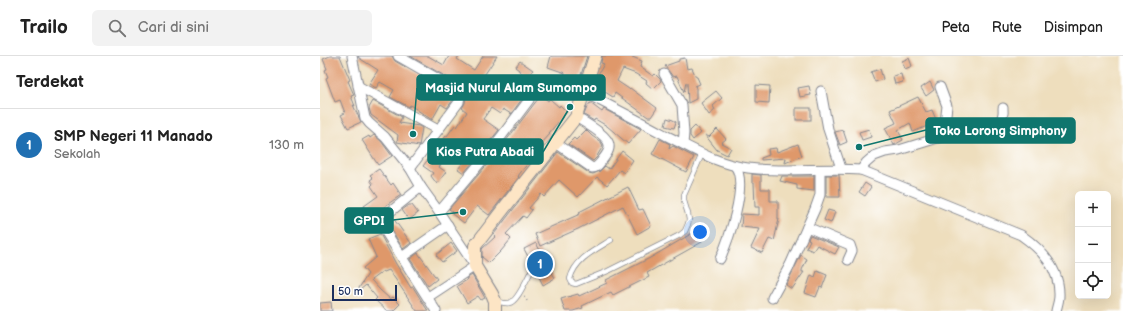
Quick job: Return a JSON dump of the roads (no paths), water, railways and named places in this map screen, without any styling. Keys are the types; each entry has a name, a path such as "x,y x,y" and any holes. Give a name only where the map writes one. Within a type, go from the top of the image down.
{"street":[{"path":"352,56 365,118 385,137 410,168 421,187 440,212 475,266 492,294 495,306"},
{"path":"398,56 454,88 460,96 459,102 410,168"},
{"path":"475,266 475,246 576,118 594,56"},
{"path":"664,74 682,105 684,126 683,144"},
{"path":"358,86 438,130"},
{"path":"940,87 947,106 944,130 941,137"},
{"path":"821,91 828,129 841,168"},
{"path":"582,97 702,154 735,166 758,169 820,170 841,168 861,170 1009,230 1020,235 1033,244 1051,264 1055,272 1059,295 1056,311"},
{"path":"440,212 491,150 529,100"},
{"path":"861,170 874,156 885,152 900,150 941,137 968,136 989,133 1000,122 1003,115 1003,108"},
{"path":"556,143 592,168 596,167 604,157 610,145 604,136 576,118"},
{"path":"720,260 732,228 739,199 739,179 737,168 735,166"},
{"path":"772,298 790,265 815,209 820,195 820,170"},
{"path":"421,187 381,219 380,223 436,311"},
{"path":"402,257 448,225"},
{"path":"807,227 850,245 852,251 848,260"},
{"path":"428,297 475,266"}],"lane":[{"path":"611,240 583,258 578,263 570,277 572,283 576,284 608,271 680,235 684,231 689,220 684,195 702,154"},
{"path":"495,306 513,301 520,292 533,268"}],"place":[{"name":"Kios Putra Abadi","path":"570,107"},
{"name":"Masjid Nurul Alam Sumompo","path":"413,134"},
{"name":"Toko Lorong Simphony","path":"859,147"},
{"name":"GPDI","path":"463,212"},
{"name":"SMP Negeri 11 Manado","path":"540,264"}]}
